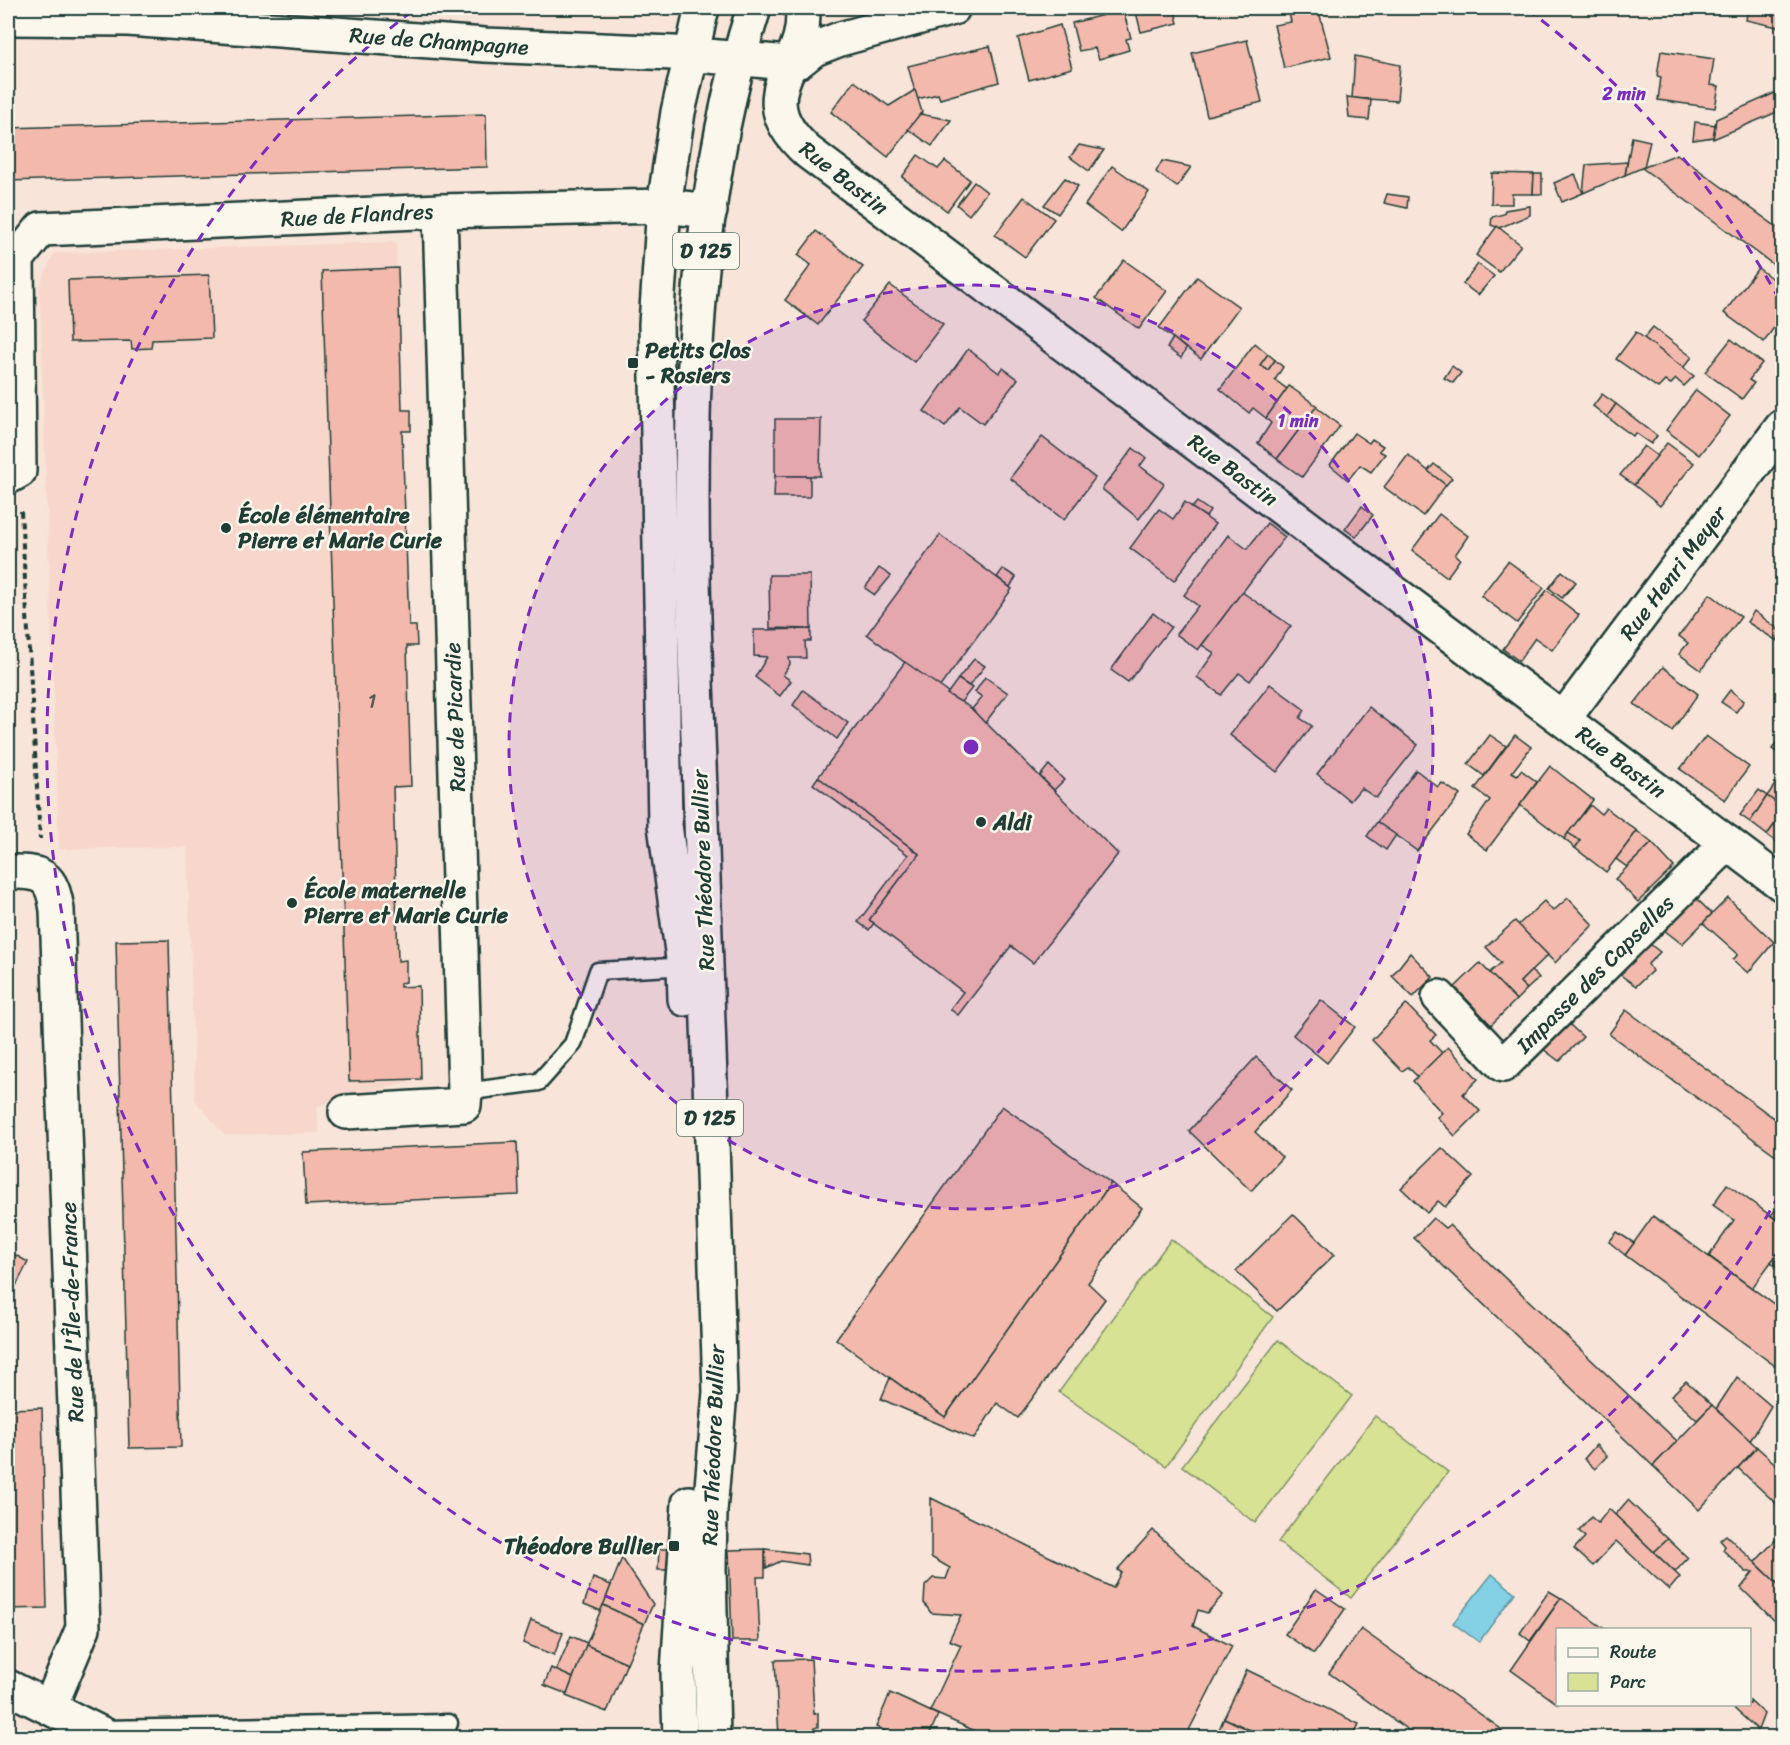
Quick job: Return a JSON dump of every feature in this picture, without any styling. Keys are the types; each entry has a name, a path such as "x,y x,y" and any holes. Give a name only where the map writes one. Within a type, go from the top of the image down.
{"street":[{"name":"Rue Théodore Bullier","path":"702,8 678,112 664,206 656,336 661,731 666,844 695,965 720,1392 710,1511 712,1737"},
{"name":"Rue Théodore Bullier","path":"680,1737 678,1672 697,1405 692,498 698,334 710,211 727,115 754,8"},
{"name":"Rue Bastin","path":"802,8 799,35 779,93 780,112 795,140 808,152 1782,884"},
{"path":"789,63 799,61 851,22 953,8"},
{"name":"Rue de Champagne","path":"8,18 128,19 485,45 690,54 789,63"},
{"name":"Rue de Flandres","path":"13,474 17,259 41,229 440,211 664,206 710,211"},
{"name":"Rue de Picardie","path":"440,211 465,1092"},
{"name":"Rue Henri Meyer","path":"1564,718 1782,427"},
{"name":"Impasse des Capselles","path":"1439,997 1503,1065 1728,843"},
{"path":"8,872 30,872 42,875"},
{"name":"Rue de l'Île-de-France","path":"42,875 54,888 57,910 83,1628 50,1707"},
{"path":"346,1112 464,1105 465,1092"},
{"path":"8,1687 102,1733"}],"lane":[{"path":"465,1092 539,1082 573,1044 598,971 695,965"},
{"path":"102,1733 449,1723 443,1737"}],"path":[{"path":"13,474 42,875"}],"shaded area":[{"name":"École élémentaire Pierre et Marie Curie","path":"396,242 402,410 411,410 411,431 402,431 409,626 416,626 417,646 407,647 411,786 393,788 398,960 406,960 406,982 400,983 400,986 419,986 421,1079 317,1106 319,1133 224,1135 195,1100 187,847 59,849 39,287 54,253"}],"green space":[{"path":"1171,1239 1273,1317 1166,1466 1059,1392"},
{"path":"1278,1340 1352,1396 1255,1523 1182,1466"},
{"path":"1375,1416 1448,1472 1351,1598 1278,1542"}],"water":[{"path":"1492,1574 1515,1593 1479,1642 1453,1623"}],"building":[{"path":"1135,8 1174,8 1178,23 1141,32"},
{"path":"1288,8 1318,8 1331,57 1284,68 1274,25 1291,22"},
{"path":"1748,8 1782,8 1782,28 1746,20"},
{"path":"1123,10 1131,38 1126,39 1129,50 1099,59 1095,48 1079,51 1072,23"},
{"path":"1060,25 1072,68 1029,80 1018,38"},
{"path":"1247,40 1262,102 1207,116 1192,53"},
{"path":"990,46 999,82 940,99 938,94 917,99 908,66"},
{"path":"1661,51 1714,59 1710,85 1719,86 1715,108 1658,100 1661,77 1657,76"},
{"path":"1355,56 1400,65 1397,101 1352,98"},
{"path":"854,81 889,106 915,90 922,112 888,157 831,112"},
{"path":"1782,90 1782,110 1713,139 1716,119"},
{"path":"1347,97 1371,100 1369,120 1349,118"},
{"path":"486,114 487,167 8,181 8,128"},
{"path":"920,114 951,120 932,146 908,129"},
{"path":"1695,122 1715,125 1713,137 1693,140"},
{"path":"1632,137 1650,141 1644,167 1625,175"},
{"path":"1079,145 1104,150 1089,171 1070,157"},
{"path":"1677,154 1782,231 1782,271 1642,168"},
{"path":"918,155 938,169 945,161 970,180 947,211 902,177"},
{"path":"1162,161 1191,167 1177,187 1156,172"},
{"path":"1627,162 1625,175 1583,193 1586,165"},
{"path":"1112,166 1149,192 1121,232 1085,205"},
{"path":"1492,173 1534,174 1533,194 1512,194 1512,204 1491,204"},
{"path":"1534,174 1542,174 1542,194 1533,194"},
{"path":"1575,174 1583,193 1562,202 1554,183"},
{"path":"1065,178 1078,186 1058,214 1044,205"},
{"path":"974,182 987,192 969,215 957,205"},
{"path":"1387,194 1408,197 1407,208 1384,203"},
{"path":"1024,197 1054,219 1025,257 995,235"},
{"path":"1530,206 1530,215 1499,228 1491,225 1492,217 1504,214 1505,210"},
{"path":"1497,226 1521,245 1499,272 1476,255"},
{"path":"816,231 863,267 818,325 785,300 811,265 798,255"},
{"path":"1124,260 1167,291 1139,329 1096,298"},
{"path":"1478,264 1494,276 1478,295 1463,284"},
{"path":"398,268 402,410 411,410 411,431 402,431 409,626 416,626 417,646 407,646 411,786 393,787 398,961 406,960 406,982 400,983 400,987 419,986 421,1079 349,1081 322,271"},
{"path":"1758,268 1782,286 1782,316 1764,342 1724,313"},
{"path":"209,275 212,338 152,340 151,348 132,349 131,341 70,342 68,280"},
{"path":"1197,277 1239,307 1201,359 1159,328"},
{"path":"890,285 943,324 914,362 861,321"},
{"path":"1653,327 1692,357 1683,368 1644,338"},
{"path":"1636,332 1694,376 1684,386 1676,379 1671,384 1665,381 1658,388 1616,359"},
{"path":"1173,338 1186,349 1181,358 1167,348"},
{"path":"1731,339 1762,363 1749,380 1754,383 1742,399 1705,372"},
{"path":"1255,343 1268,354 1260,365 1268,370 1275,360 1283,367 1275,380 1287,389 1266,418 1253,408 1249,413 1220,389"},
{"path":"968,349 999,373 1003,368 1018,379 983,424 960,407 945,427 924,411"},
{"path":"1268,354 1275,360 1268,370 1260,365"},
{"path":"1452,366 1461,373 1453,383 1444,378"},
{"path":"1289,386 1317,406 1277,459 1258,443 1271,423 1266,418"},
{"path":"1696,390 1730,416 1699,455 1666,430"},
{"path":"1602,394 1616,404 1607,417 1593,406"},
{"path":"1616,404 1657,436 1651,444 1635,433 1633,436 1607,417"},
{"path":"1316,407 1340,426 1302,477 1277,459"},
{"path":"775,419 821,419 820,476 775,476"},
{"path":"1354,433 1369,443 1372,439 1383,446 1379,451 1385,454 1371,472 1360,465 1348,480 1330,465"},
{"path":"1042,437 1095,478 1064,520 1010,478"},
{"path":"1667,443 1694,463 1660,506 1634,485"},
{"path":"1644,446 1657,456 1634,485 1620,475"},
{"path":"1133,448 1146,458 1140,466 1164,484 1139,519 1102,489"},
{"path":"1408,455 1446,485 1423,516 1384,487"},
{"path":"1434,464 1452,478 1446,485 1428,471"},
{"path":"775,476 810,476 810,497 774,497"},
{"path":"1185,502 1215,524 1174,581 1130,548 1159,509 1173,519"},
{"path":"1197,502 1210,511 1206,517 1192,508"},
{"path":"1362,506 1373,515 1356,537 1345,529"},
{"path":"1439,514 1468,536 1455,555 1460,559 1447,577 1412,550"},
{"path":"1267,523 1285,537 1198,650 1176,634 1198,606 1184,595 1228,535 1247,549"},
{"path":"940,535 1012,589 939,688 867,634"},
{"path":"1508,561 1544,588 1517,623 1481,596"},
{"path":"879,568 891,576 875,595 865,588"},
{"path":"1003,569 1016,577 1010,587 997,577"},
{"path":"1562,571 1576,582 1562,598 1549,588"},
{"path":"769,575 810,575 811,629 770,628"},
{"path":"1547,590 1579,615 1552,650 1535,638 1519,661 1503,649"},
{"path":"1242,592 1291,626 1250,681 1239,673 1221,695 1197,677 1214,653 1202,645"},
{"path":"1710,594 1741,617 1701,670 1679,654 1688,643 1679,636"},
{"path":"1754,611 1782,632 1777,641 1747,622"},
{"path":"1153,613 1171,627 1128,682 1111,670"},
{"path":"811,629 811,641 805,641 806,658 789,658 790,664 783,675 791,681 780,696 755,677 767,657 754,656 754,630"},
{"path":"974,659 985,666 969,686 958,679"},
{"name":"Aldi","path":"905,662 972,709 1118,854 1033,963 1011,946 958,1015 950,1009 963,992 869,920 919,854 818,777"},
{"path":"1663,667 1698,694 1672,731 1634,704"},
{"path":"985,677 1008,693 985,723 972,709 982,697 975,692"},
{"path":"958,679 972,688 961,702 947,694"},
{"path":"1270,684 1305,710 1300,718 1312,726 1277,772 1230,735"},
{"path":"803,690 848,723 837,739 793,705"},
{"path":"1730,690 1744,701 1736,712 1721,702"},
{"path":"1369,707 1418,745 1376,798 1361,788 1350,801 1317,774"},
{"path":"1782,734 1782,756 1772,749"},
{"path":"1490,735 1506,746 1484,776 1468,764"},
{"path":"1515,735 1531,747 1512,772 1517,775 1521,770 1537,782 1487,850 1466,834 1490,800 1475,789"},
{"path":"1706,736 1749,767 1725,800 1680,769"},
{"path":"1049,765 1064,780 1054,790 1040,776"},
{"path":"1550,766 1593,800 1564,839 1520,805"},
{"path":"1416,770 1438,787 1442,783 1460,795 1417,851 1377,822"},
{"path":"818,777 919,854 869,920 874,923 869,930 858,922 908,855 813,784"},
{"path":"1779,779 1782,782 1782,807 1767,796"},
{"path":"1759,790 1767,796 1750,822 1740,815"},
{"path":"1767,796 1782,807 1782,814 1767,835 1750,822"},
{"path":"1590,805 1601,814 1606,808 1637,831 1606,872 1575,848 1580,841 1568,833"},
{"path":"1782,814 1782,846 1767,835"},
{"path":"1377,822 1396,835 1386,850 1367,836"},
{"path":"1637,831 1652,843 1627,867 1616,859"},
{"path":"1568,833 1580,841 1575,848 1564,839"},
{"path":"1652,843 1674,867 1638,902 1615,879"},
{"path":"1568,898 1593,925 1555,963 1518,925 1544,901 1553,911"},
{"path":"1696,898 1712,914 1682,944 1664,930"},
{"path":"1728,898 1774,942 1748,973 1733,960 1738,954 1703,923"},
{"path":"1515,921 1548,955 1520,982 1527,989 1516,1000 1489,973 1501,963 1486,947"},
{"path":"169,940 181,1447 129,1448 116,941"},
{"path":"1650,944 1660,952 1648,964 1652,971 1636,986 1619,974"},
{"path":"1410,953 1433,977 1413,997 1392,976"},
{"path":"1480,963 1516,1000 1491,1025 1455,987"},
{"path":"1531,971 1539,978 1527,989 1520,982"},
{"path":"1321,1000 1355,1027 1327,1063 1293,1035"},
{"path":"1406,1004 1436,1035 1430,1040 1442,1053 1418,1077 1408,1067 1402,1071 1372,1040"},
{"path":"1626,1010 1782,1124 1782,1149 1777,1156 1609,1034"},
{"path":"1569,1024 1583,1037 1559,1061 1543,1049"},
{"path":"1448,1047 1478,1079 1463,1094 1480,1111 1455,1136 1437,1117 1442,1113 1413,1081"},
{"path":"1256,1057 1292,1090 1255,1132 1282,1157 1251,1191 1189,1131"},
{"path":"1002,1106 1111,1183 945,1417 836,1339"},
{"path":"517,1142 519,1195 306,1205 303,1152"},
{"path":"1442,1148 1473,1177 1445,1207 1438,1201 1427,1213 1401,1188"},
{"path":"1111,1183 1142,1208 1088,1283 1105,1299 1018,1418 997,1403 974,1439 881,1399 890,1378 945,1417"},
{"path":"1727,1184 1782,1224 1782,1247 1752,1288 1709,1256 1734,1220 1713,1205"},
{"path":"1779,1207 1782,1209 1782,1224 1771,1215"},
{"path":"1293,1214 1334,1255 1277,1311 1236,1271"},
{"path":"1653,1216 1782,1310 1782,1371 1625,1255"},
{"path":"1433,1218 1445,1228 1449,1225 1677,1441 1653,1466 1414,1238"},
{"path":"1617,1232 1634,1243 1625,1255 1609,1242"},
{"path":"1782,1247 1782,1271 1771,1262"},
{"path":"8,1251 28,1262 9,1300 8,1299"},
{"path":"1737,1377 1771,1406 1750,1441 1716,1409"},
{"path":"1686,1381 1712,1405 1697,1420 1671,1396"},
{"path":"1712,1405 1757,1447 1699,1510 1653,1466"},
{"path":"42,1408 47,1608 8,1609 8,1409"},
{"path":"1596,1445 1607,1456 1595,1469 1584,1459"},
{"path":"1757,1447 1782,1470 1782,1509 1738,1468"},
{"path":"931,1498 1113,1588 1121,1572 1117,1570 1153,1530 1223,1595 1207,1613 1198,1610 1193,1626 1232,1646 1185,1738 1105,1738 1097,1733 1095,1738 991,1738 930,1711 961,1645 949,1640 961,1615 931,1613 924,1603 925,1586 933,1578 946,1579 950,1568 931,1557"},
{"path":"1628,1500 1668,1539 1654,1552 1615,1515"},
{"path":"1609,1509 1680,1577 1669,1590 1616,1541 1593,1566 1574,1549 1585,1537 1579,1531 1591,1517 1598,1523"},
{"path":"1782,1533 1782,1588 1755,1562"},
{"path":"1726,1535 1782,1588 1782,1628 1741,1588 1753,1572 1746,1572 1723,1550 1725,1546 1720,1540"},
{"path":"1668,1539 1688,1558 1675,1572 1654,1552"},
{"path":"659,1549 669,1549 667,1570 658,1570"},
{"path":"765,1549 807,1554 808,1565 781,1561 766,1568"},
{"path":"765,1549 765,1577 757,1577 760,1641 732,1641 729,1550"},
{"path":"622,1558 653,1604 644,1624 603,1605"},
{"path":"593,1578 611,1585 601,1611 584,1604"},
{"path":"1316,1589 1345,1609 1314,1654 1285,1634"},
{"path":"1549,1591 1561,1598 1530,1641 1520,1633"},
{"path":"1561,1598 1603,1628 1556,1628 1556,1703 1511,1670"},
{"path":"603,1605 644,1624 627,1663 586,1645"},
{"path":"531,1620 563,1633 554,1655 523,1643"},
{"path":"1361,1629 1501,1729 1496,1738 1419,1738 1329,1673"},
{"path":"571,1636 587,1643 573,1678 556,1671"},
{"path":"586,1645 627,1663 607,1712 566,1696"},
{"path":"811,1659 814,1714 818,1713 818,1727 814,1728 814,1738 779,1738 775,1660"},
{"path":"551,1668 573,1678 567,1694 544,1685"},
{"path":"1247,1670 1359,1724 1352,1738 1254,1738 1256,1733 1224,1718"},
{"path":"890,1693 938,1715 928,1738 901,1738 876,1727"},
{"path":"1751,1702 1764,1714 1758,1730 1731,1706 1751,1706"},
{"path":"1224,1718 1256,1733 1254,1738 1223,1738 1217,1734"}],"place":[{"name":"Petits Clos - Rosiers","path":"633,363"},
{"name":"École élémentaire Pierre et Marie Curie","path":"226,528"},
{"name":"Aldi","path":"981,822"},
{"name":"École maternelle Pierre et Marie Curie","path":"292,903"},
{"name":"Théodore Bullier","path":"674,1546"}]}
